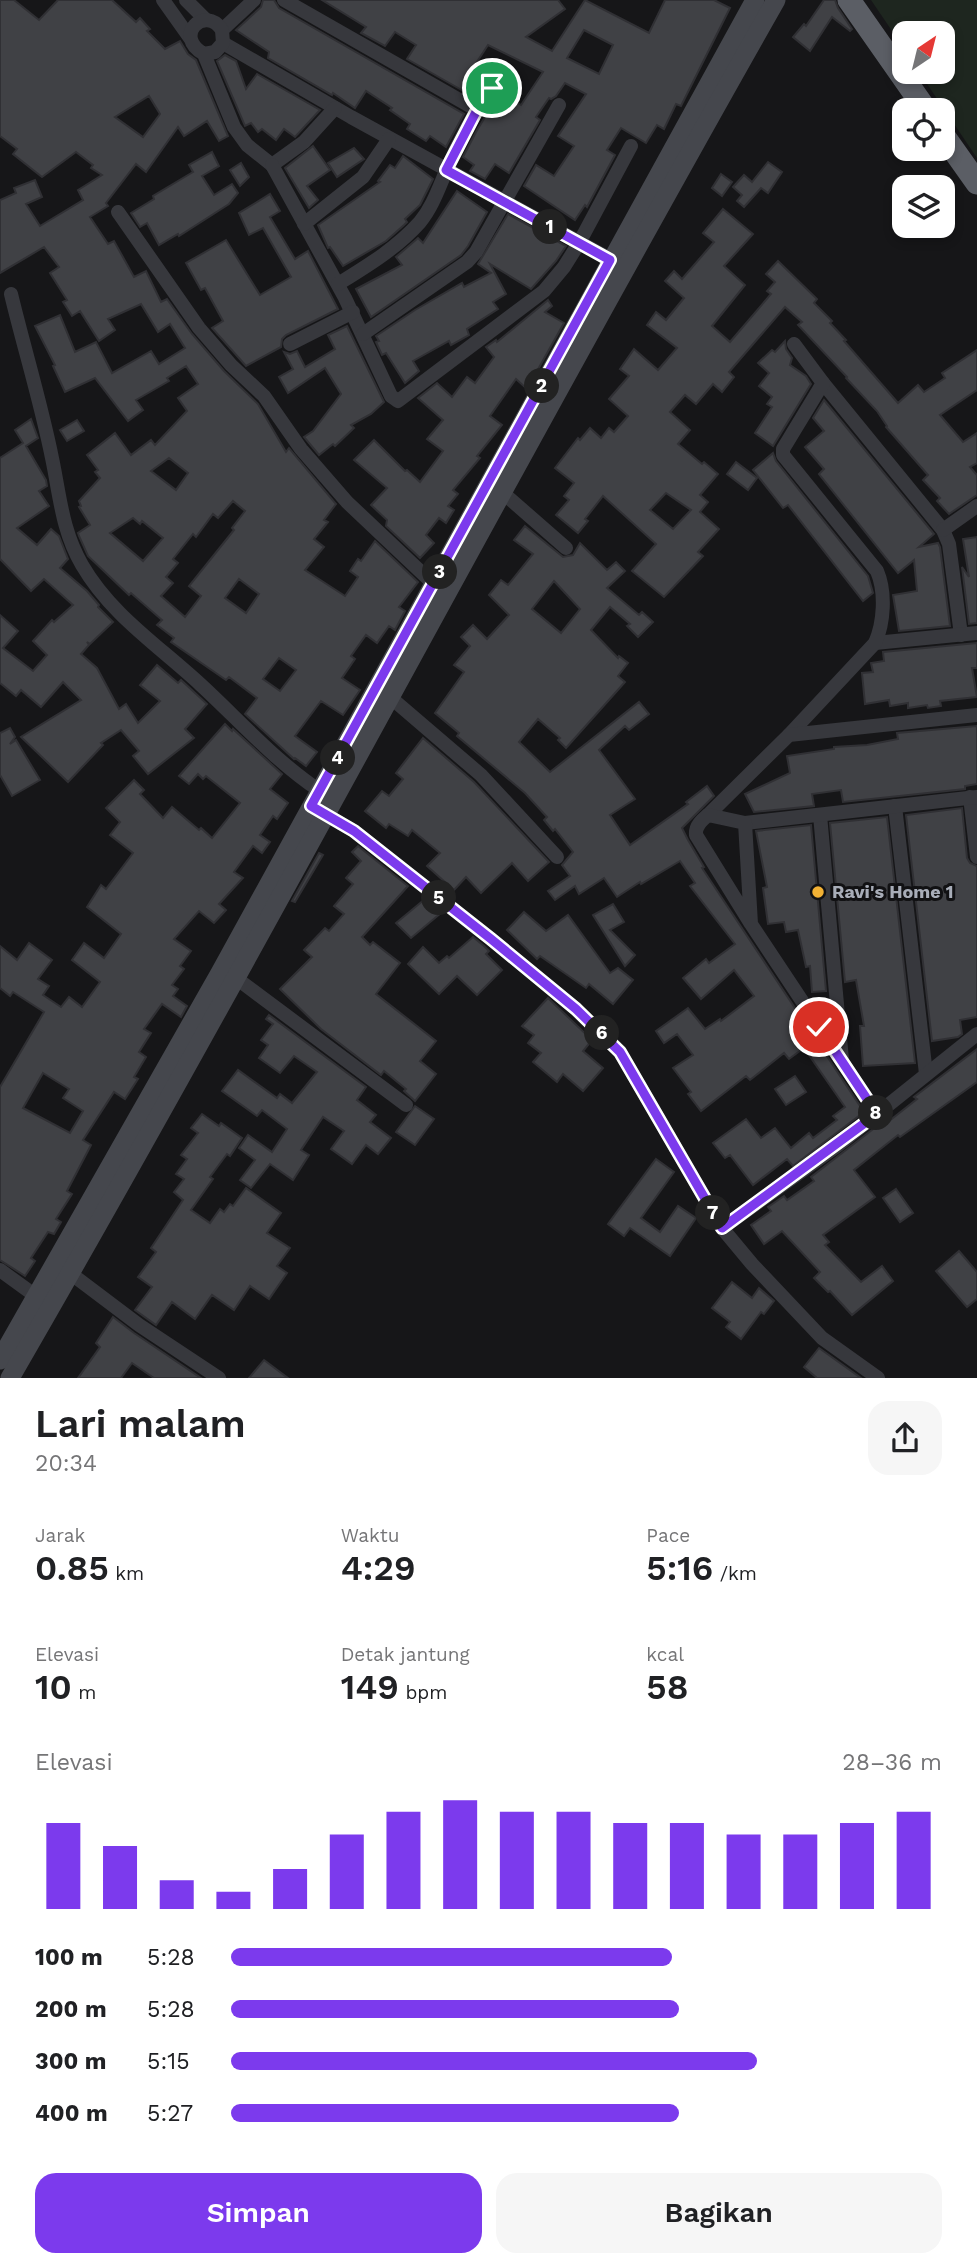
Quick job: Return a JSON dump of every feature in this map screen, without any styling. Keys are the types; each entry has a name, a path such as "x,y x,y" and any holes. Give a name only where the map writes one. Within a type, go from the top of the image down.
{"highway":[{"path":"849,0 918,98"},
{"path":"955,152 977,183"}],"main road":[{"path":"10,1378 44,1302 323,808 390,697 600,254 755,0"},
{"path":"0,1360 70,1272 111,1182 236,978 440,589 502,492 600,254 776,0"}],"street":[{"path":"163,0 194,48 204,54 234,127 247,145 272,165 353,312 391,396 400,401 544,291 564,267 600,254"},
{"path":"186,0 205,19 218,24 223,37 335,108 600,254"},
{"path":"204,54 215,52 223,37 254,0"},
{"path":"284,0 477,110"},
{"path":"190,38 196,23 205,19"},
{"path":"338,284 400,243 422,220 477,110 492,88"},
{"path":"363,334 467,262 476,252 559,105"},
{"path":"272,165 304,142 335,108"},
{"path":"304,223 363,177 389,139"},
{"path":"600,254 631,146"},
{"path":"118,212 199,328 231,365 264,396 301,449 347,502 440,589"},
{"path":"10,294 52,458 63,522 81,565 102,594 128,623 201,685 323,808 491,939 601,1032 620,1052 722,1228 822,1338 878,1378"},
{"path":"290,344 353,312"},
{"path":"794,344 943,530 949,544 961,635"},
{"path":"823,383 783,449 783,456 877,571 881,580 882,623 875,643 695,830 751,924 877,1114"},
{"path":"502,492 566,548"},
{"path":"943,530 977,506"},
{"path":"875,643 977,633"},
{"path":"390,697 481,775 557,857"},
{"path":"789,735 977,715"},
{"path":"708,815 745,823 974,797 977,857"},
{"path":"895,806 926,1074"},
{"path":"820,815 842,1062"},
{"path":"745,823 751,924"},
{"path":"236,978 406,1105"},
{"path":"722,1228 877,1114 977,1034"},
{"path":"0,1270 44,1302"},
{"path":"70,1272 139,1325 219,1378"}],"shaded area":[{"path":"871,0 977,0 977,158 955,125 955,98 937,98 927,84 956,84 956,21 892,21 892,31"}],"building":[{"path":"0,0 14,0 39,20 58,0 112,0 136,22 140,18 150,29 147,31 165,49 180,41 188,54 196,60 228,136 219,141 207,121 184,136 178,127 146,172 136,164 106,203 108,206 90,217 108,244 114,241 134,277 146,271 161,302 167,299 192,334 224,371 258,404 286,452 289,448 336,504 324,520 328,522 314,539 324,547 305,570 345,596 358,577 350,571 375,541 418,582 399,607 405,611 395,630 389,626 377,643 366,635 351,656 355,659 342,678 360,690 343,715 321,701 295,736 317,752 306,766 294,759 245,714 257,698 229,677 226,680 171,642 174,638 157,625 162,620 131,593 129,595 88,556 78,533 90,525 79,507 79,501 100,478 95,472 98,470 87,455 115,433 131,455 151,440 155,445 187,411 178,398 198,384 186,366 167,378 169,381 136,400 143,410 128,421 95,378 65,392 35,326 60,315 75,352 96,342 112,373 151,351 159,364 185,348 170,324 158,332 141,304 108,319 115,330 99,341 80,311 72,316 63,302 67,300 50,273 59,267 44,247 0,273 0,200 16,193 14,188 35,180 42,197 26,204 40,226 83,200 78,190 102,175 76,152 42,177 13,154 17,149 0,136","holes":["149,96 160,114 143,137 115,117","169,458 188,473 176,490 151,471","233,501 245,511 232,528 234,530 189,586 201,596 185,617 161,596 173,583 166,577 178,563 173,559 193,534 196,537 213,514 218,518","133,518 140,524 142,521 163,538 143,561 110,533","239,579 259,594 246,613 225,598","279,658 296,670 280,691 263,679"]},
{"path":"263,0 274,0 279,8 464,114 446,147 430,136 426,141 407,129 410,124 366,91 355,108 268,58 269,52 236,30 261,7"},
{"path":"322,0 558,0 565,9 526,37 552,51 585,0 649,33 665,0 714,0 730,8 681,106 676,104 664,129 657,125 646,143 621,128 607,150 615,155 587,207 585,205 575,220 524,186 536,165 554,176 574,146 558,136 586,94 565,83 556,96 549,98 536,117 540,120 509,173 495,164 485,179 470,171 474,165 463,157 476,132 500,92 521,105 543,72 488,45 473,68 487,76 474,97 407,59 416,45 395,32 385,46 361,33 366,27","holes":["584,30 613,45 599,74 567,58"]},
{"path":"824,0 835,0 852,29 850,31 832,17 810,51 793,37 804,24 806,26"},
{"path":"225,55 236,61 246,89 257,74 320,110 295,137 284,129 276,140 262,129 258,132 251,123 245,126 217,61"},
{"path":"313,146 330,170 307,186 318,200 309,208 285,168"},
{"path":"354,148 364,159 337,177 328,163"},
{"path":"212,152 219,166 202,176 214,195 232,184 238,193 229,204 179,236 178,234 159,245 147,223 140,227 131,213 193,172 189,165"},
{"path":"403,156 433,179 420,205 405,219 407,222 386,241 343,266 330,247 328,248 318,225 380,182 378,181 390,165 395,168"},
{"path":"768,162 782,172 768,193 761,188 744,207 737,201 742,195 733,187 744,175 752,182"},
{"path":"241,163 249,177 240,186 230,170"},
{"path":"721,174 732,182 722,196 712,188"},
{"path":"457,191 487,212 468,246 461,255 371,317 356,289 402,265 396,257 418,238 423,243"},
{"path":"270,194 280,211 270,217 295,259 308,251 338,309 286,335 282,339 281,347 246,366 212,328 223,321 205,288 201,290 186,263 226,240 260,295 291,277 263,228 249,235 239,213"},
{"path":"723,209 753,234 724,266 745,285 712,326 730,342 771,294 767,291 775,282 766,274 778,261 817,299 814,303 832,321 830,323 846,340 844,341 898,403 918,385 924,392 945,378 942,373 977,350 977,390 940,415 963,442 977,433 977,463 970,467 977,475 977,495 949,514 937,501 940,498 923,480 928,475 886,427 877,411 798,325 802,322 785,307 729,372 734,377 722,392 713,384 696,404 685,395 670,412 690,430 678,444 718,474 700,495 708,502 700,512 719,529 698,552 703,556 664,597 632,571 656,544 603,496 578,533 556,515 569,500 564,496 574,483 555,468 578,438 580,440 590,428 601,438 609,428 614,432 628,416 609,399 629,376 620,369 634,349 658,370 677,348 647,325 656,312 666,320 684,298 665,281 674,271 682,279 714,242 703,233","holes":["666,493 691,510 673,529 650,510"]},
{"path":"508,214 566,246 531,289 490,264 506,294 493,302 498,309 467,329 469,335 451,345 449,341 413,361 419,371 405,383 386,353 382,355 376,336 462,283 464,287 491,273 478,264"},
{"path":"548,300 552,306 545,312 564,323 527,389 516,379 490,416 502,425 477,456 480,458 453,490 458,494 448,506 454,510 446,523 439,518 426,535 434,543 420,558 386,526 387,520 371,505 387,488 354,460 374,440 420,482 443,451 427,439 443,420 418,398 437,383 452,397 467,377 475,383 494,357 486,347 496,340 497,342"},
{"path":"347,326 384,402 371,414 351,425 354,428 335,446 333,444 319,455 304,437 313,431 341,394 325,368 288,393 279,377 293,369 284,352 290,354 297,351 305,367 335,349 328,335"},
{"path":"785,341 786,349 792,358 790,365 806,376 811,384 773,446 755,433 772,407 767,404 772,397 759,386 769,373 758,363 772,350 775,352"},
{"path":"824,400 934,534 919,547 938,543 940,547 950,626 899,631 893,595 917,591 914,560 898,573 819,474 824,469 805,447 824,431 813,418"},
{"path":"31,419 38,438 26,446 46,480 47,486 39,491 49,506 17,528 37,545 51,529 59,536 68,559 60,568 87,591 113,622 90,644 87,642 89,645 81,654 97,668 119,709 126,704 138,723 160,701 140,685 157,665 178,683 181,680 207,704 185,729 194,738 148,774 133,756 139,751 121,730 101,743 103,745 68,782 21,737 81,700 63,682 41,707 21,690 16,696 0,683 0,615 18,631 3,648 33,671 47,655 33,641 52,620 54,622 73,605 44,579 31,591 0,559 0,458 23,443 15,430"},
{"path":"77,420 84,431 67,441 60,430"},
{"path":"773,453 776,461 868,576 873,593 863,601 788,505 783,508 753,470"},
{"path":"736,462 757,478 748,490 727,474"},
{"path":"525,526 563,557 573,555 580,543 607,570 616,562 625,571 607,588 639,615 642,612 653,622 638,637 627,626 630,624 610,607 591,630 618,658 619,656 628,663 618,676 625,682 566,748 558,740 560,738 538,719 519,742 550,772 639,702 649,714 629,730 625,726 599,750 635,799 610,815 630,845 688,804 686,802 707,786 714,796 682,828 704,867 702,868 864,1112 793,1166 787,1159 753,1185 730,1155 725,1158 713,1143 746,1119 761,1138 775,1128 791,1148 809,1133 813,1138 837,1120 833,1116 845,1107 804,1048 789,1059 784,1053 750,1080 746,1076 701,1111 688,1094 691,1092 673,1068 693,1055 677,1034 664,1043 656,1031 688,1008 705,1029 720,1019 721,1021 754,996 734,970 701,999 683,978 706,959 709,963 735,944 690,886 695,883 680,861 617,897 604,878 579,894 575,886 555,900 548,891 570,876 562,865 573,852 555,829 553,831 544,820 547,817 525,793 457,736 459,733 435,713 464,672 454,665 470,646 461,637 473,625 487,639 509,615 489,595 501,580 508,585 533,554 514,540","holes":["554,581 580,609 561,633 532,609"]},
{"path":"977,537 977,623 969,624 962,567 969,577 963,539"},
{"path":"977,643 977,668 972,668 977,697 940,701 941,706 928,708 927,705 908,708 908,703 890,706 889,700 865,704 862,673 873,672 871,663 884,661 883,652"},
{"path":"225,724 282,774 270,789 288,803 277,819 273,816 260,835 270,842 262,853 253,846 234,872 243,878 219,904 226,910 214,923 199,911 174,939 191,951 180,966 184,969 172,985 178,989 173,996 187,1006 181,1017 162,1004 144,1029 151,1033 139,1052 146,1057 134,1077 138,1079 125,1099 114,1092 83,1140 91,1145 67,1191 72,1194 56,1219 61,1222 54,1234 48,1232 31,1258 35,1261 25,1276 0,1260 0,1087 44,1012 13,992 10,996 0,988 0,946 17,960 29,943 52,960 38,979 49,986 43,995 61,1007 69,997 82,1007 100,982 72,960 84,943 104,958 121,934 87,907 101,885 106,889 133,853 110,835 120,822 106,808 134,780 144,790 140,794 163,818 172,807 212,838 240,803 206,776 203,779 198,774 189,784 179,776","holes":["43,1073 69,1089 63,1098 83,1111 70,1133 23,1108"]},
{"path":"977,726 977,784 965,786 965,789 843,802 841,790 812,794 814,806 754,812 745,794 790,773 787,756 898,739 897,733"},
{"path":"10,728 15,737 10,744 16,740 40,780 12,796 0,775 0,733"},
{"path":"423,738 474,782 549,862 528,881 512,863 481,893 466,877 454,890 427,866 440,853 412,830 408,836 389,824 386,828 365,811 382,791 389,796 403,779 396,773"},
{"path":"962,808 967,858 977,866 977,1017 960,1020 962,1034 958,1037 932,1041 906,815"},
{"path":"887,817 915,1063 863,1066 860,1026 864,1026 856,980 845,982 830,823"},
{"path":"811,825 826,991 812,992 810,966 806,967 798,930 786,932 784,922 768,924 763,888 767,887 756,831"},
{"path":"358,846 408,886 362,937 400,963 376,994 436,1041 420,1061 436,1074 415,1101 404,1091 406,1089 384,1071 381,1075 321,1029 280,989 312,957 304,950 325,928 329,931 344,914 334,906 353,884 346,878 361,861 352,852"},
{"path":"319,853 323,855 295,902 292,901"},
{"path":"425,899 441,913 411,938 396,923"},
{"path":"613,904 624,922 610,930 635,955 625,966 593,915"},
{"path":"524,912 546,931 568,915 610,973 618,968 633,980 613,1004 589,984 586,988 540,956 537,959 507,930"},
{"path":"473,937 489,951 486,954 502,970 477,995 457,976 439,994 408,964 423,947 439,963 447,956 449,958"},
{"path":"548,998 592,1040 583,1051 603,1068 583,1091 563,1074 557,1082 533,1062 541,1053 528,1043 534,1035 522,1026"},
{"path":"269,1015 366,1087 357,1100 376,1115 370,1122 391,1138 378,1154 366,1145 352,1164 331,1149 344,1131 323,1117 301,1150 309,1155 293,1180 270,1164 251,1188 240,1180 255,1160 239,1148 248,1135 272,1152 287,1129 262,1110 257,1116 222,1091 238,1070 277,1098 280,1094 292,1103 317,1072 294,1056 280,1073 259,1058 268,1045 261,1040 273,1024 266,1019"},
{"path":"977,1049 977,1082 900,1137 898,1135 854,1170 875,1197 823,1235 829,1242 825,1245 861,1282 882,1266 893,1281 852,1315 814,1278 820,1272 782,1231 764,1244 751,1225 771,1211 768,1207 784,1196 787,1200 814,1181 811,1177 881,1123 884,1125 917,1099 914,1097"},
{"path":"795,1076 806,1092 786,1105 775,1089"},
{"path":"415,1106 434,1119 415,1145 396,1132"},
{"path":"202,1114 242,1138 230,1156 227,1154 210,1177 213,1179 191,1210 210,1223 220,1209 224,1212 230,1204 233,1206 246,1188 281,1213 267,1233 290,1248 277,1266 287,1273 269,1299 250,1286 234,1310 212,1295 195,1319 172,1302 156,1325 135,1310 152,1287 138,1277 156,1252 151,1248 183,1200 174,1192 184,1179 176,1174 187,1159 181,1155 198,1133 191,1128"},
{"path":"656,1159 674,1172 641,1218 660,1232 678,1206 696,1218 670,1256 630,1228 624,1236 608,1224"},
{"path":"896,1189 913,1213 900,1222 883,1198"},
{"path":"959,1251 977,1272 977,1299 967,1307 936,1271"},
{"path":"732,1282 752,1298 759,1288 774,1301 764,1314 761,1312 741,1339 726,1327 730,1322 712,1308"},
{"path":"113,1317 201,1378 154,1378 132,1363 121,1378 78,1378 100,1347 96,1343"},
{"path":"819,1348 861,1378 817,1378 804,1367"},
{"path":"264,1360 288,1378 249,1378"}],"place":[{"name":"Ravi's Home 1","path":"818,892"}],"route":[{"path":"492,88 477,110 446,170 610,260 311,806 354,831 491,939 601,1032 620,1052 722,1228 877,1114 819,1027"}]}
